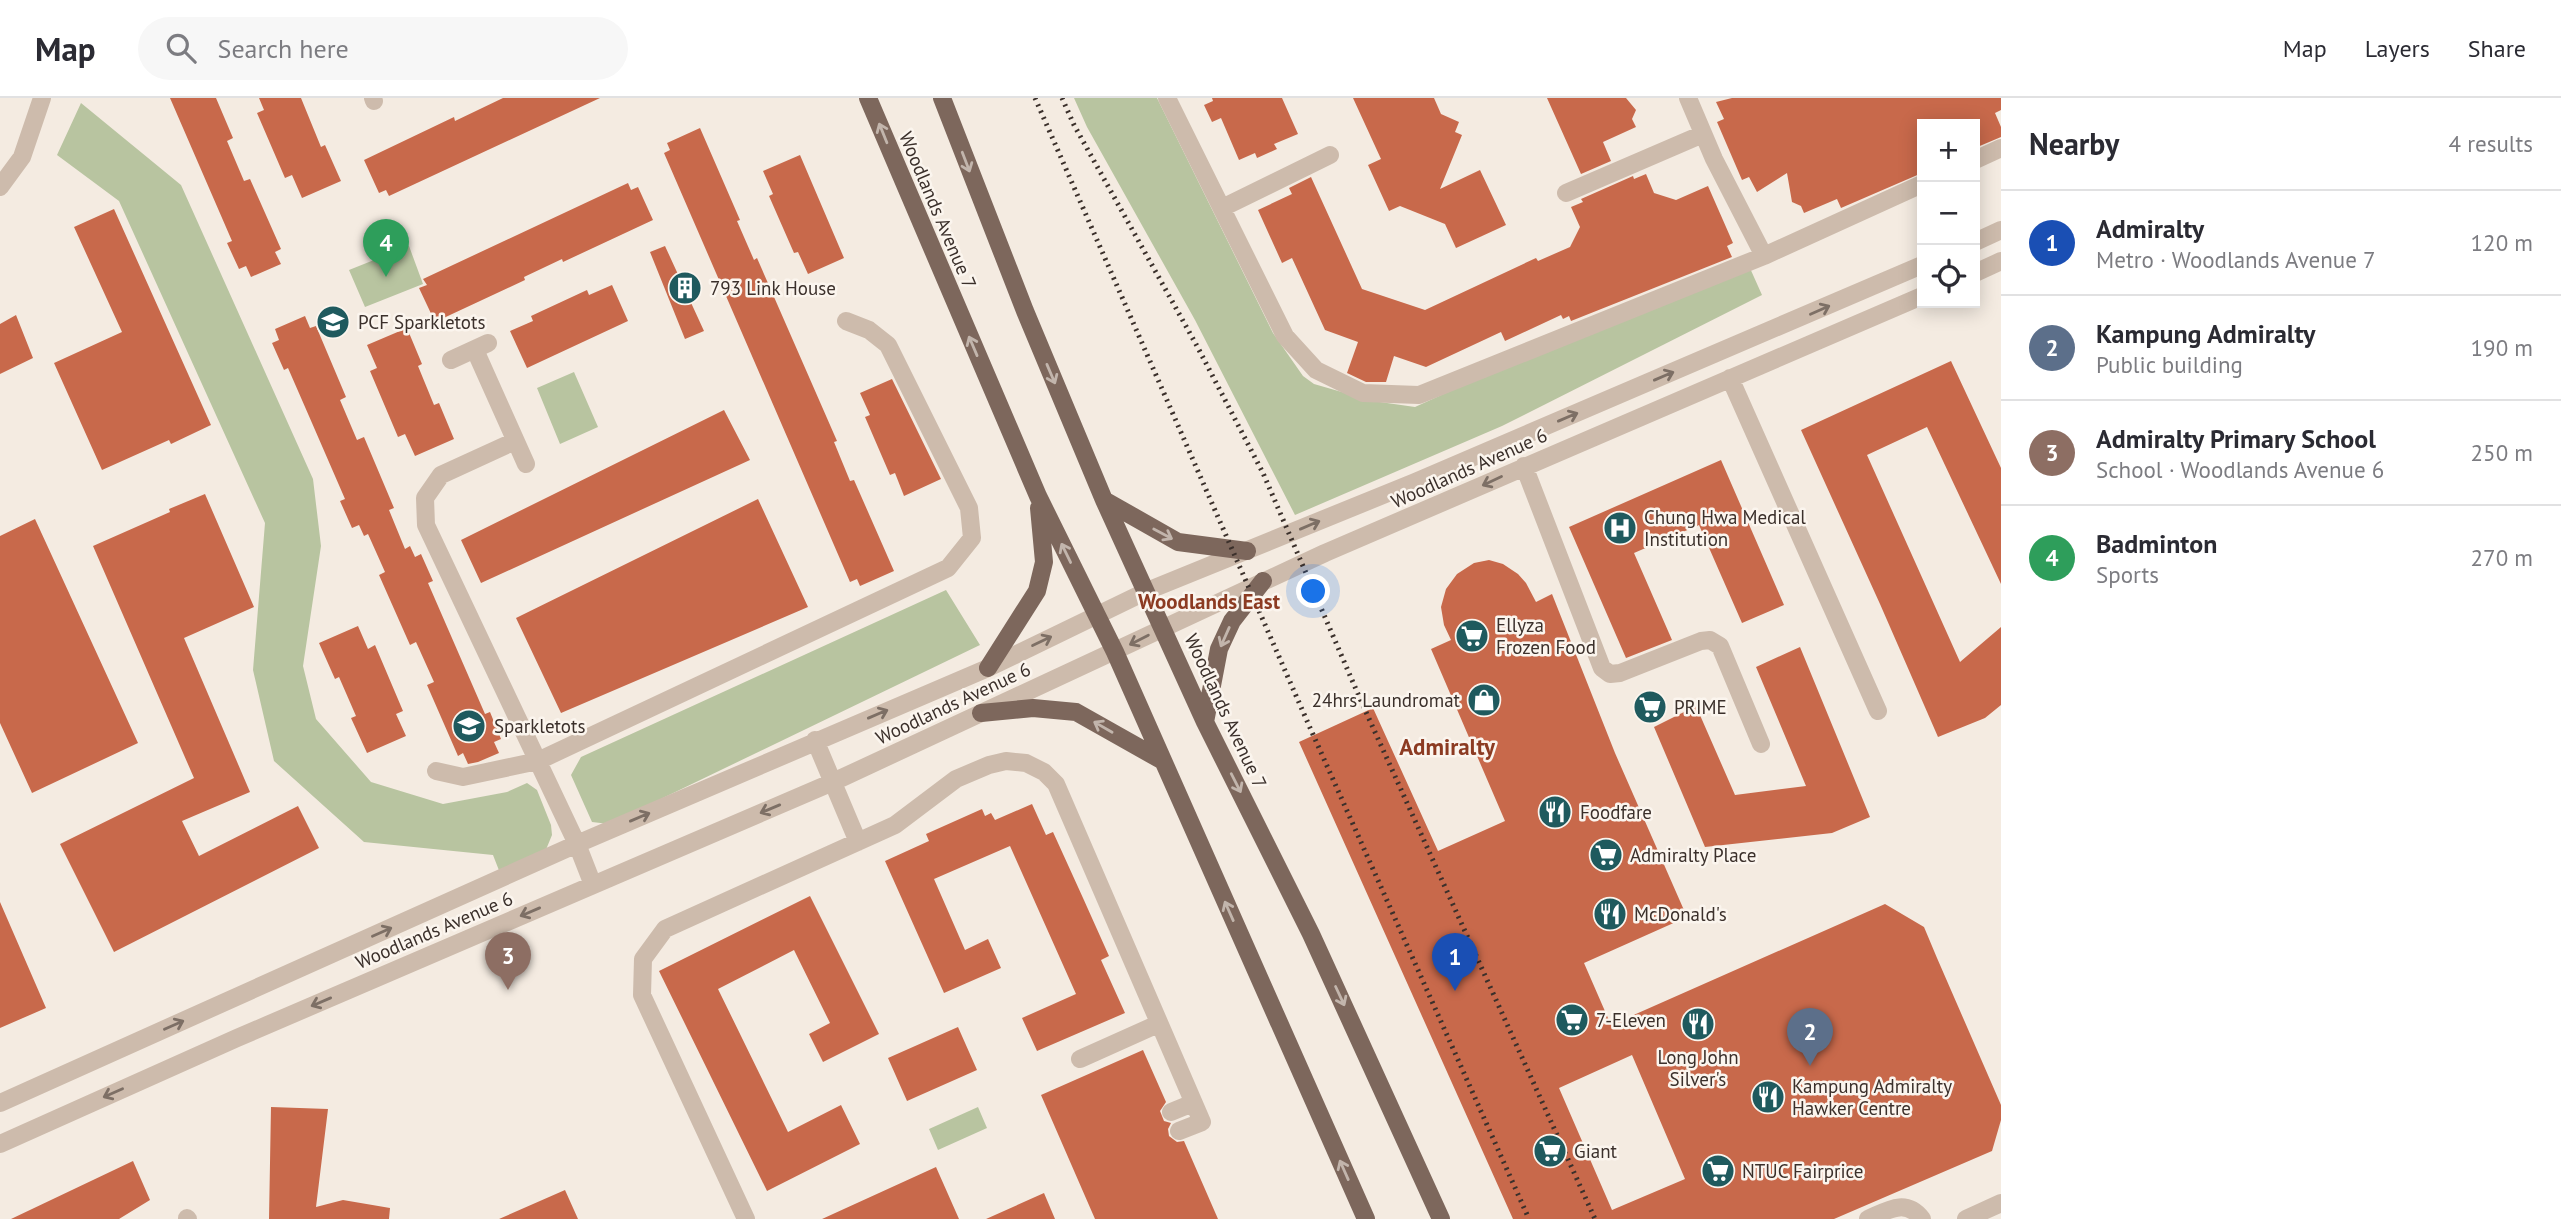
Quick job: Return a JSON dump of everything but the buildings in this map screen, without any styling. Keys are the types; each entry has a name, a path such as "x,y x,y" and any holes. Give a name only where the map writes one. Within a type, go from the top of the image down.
{"main road":[{"name":"Woodlands Avenue 7","path":"868,98 1038,496 1115,652 1366,1219"},
{"name":"Woodlands Avenue 7","path":"942,98 1024,311 1104,500 1205,722 1311,934 1441,1219"},
{"path":"988,668 1037,591 1044,562 1038,496"},
{"path":"1104,500 1178,542 1247,551"},
{"path":"1205,722 1219,649 1232,621 1263,581"},
{"path":"981,713 1032,708 1076,712 1163,761"}],"street":[{"path":"0,187 22,157 41,98"},
{"path":"1167,98 1285,336 1316,370 1363,393 1419,395 1764,256 1917,186"},
{"path":"1688,98 1764,256"},
{"path":"1566,193 1703,134"},
{"path":"1980,158 2001,148"},
{"path":"1222,208 1330,155"},
{"path":"1980,240 2001,230"},
{"path":"1980,271 2001,261"},
{"name":"Woodlands Avenue 6","path":"0,1103 577,844 988,668 1147,591 1602,403 1917,267"},
{"name":"Woodlands Avenue 6","path":"0,1144 237,1038 833,782 1263,581 1917,298"},
{"path":"436,771 463,777 538,761 948,568 972,538 969,508 888,345 869,330 846,321"},
{"path":"451,360 482,347 515,441 526,464"},
{"path":"1730,378 1878,711"},
{"path":"515,441 441,475 425,498 426,525 577,844 593,885"},
{"path":"1524,466 1602,668 1610,674 1620,673 1701,641 1710,640 1720,646 1761,744"},
{"path":"815,740 858,842"},
{"path":"746,1219 642,995 643,959 665,929 895,825 956,779 1006,761 1026,763 1044,772 1056,784 1202,1122 1179,1131"},
{"path":"1080,1059 1158,1024"},
{"path":"1171,1112 1193,1102"},
{"path":"1966,1219 2001,1203"},
{"path":"1868,1219 1895,1207 1904,1206 1912,1208 1922,1219"}],"green space":[{"path":"1074,98 1157,98 1273,333 1303,376 1314,384 1373,401 1415,407 1745,257 1762,295 1502,426 1295,515 1195,320 1087,127"},
{"path":"81,103 181,185 313,479 321,546 303,666 316,719 371,782 443,804 507,792 527,783 537,790 551,825 552,835 545,852 500,873 493,855 364,842 274,761 253,670 265,523 119,201 57,155"},
{"path":"409,246 423,284 365,307 349,270"},
{"path":"574,372 598,427 560,444 537,388"},
{"path":"946,590 980,645 609,824 592,822 571,775 581,757"},
{"path":"978,1107 987,1128 938,1150 929,1129"}],"railway":[{"path":"1035,98 1311,730 1529,1219"},
{"path":"1062,98 1074,125 1197,346 1263,473 1361,701 1595,1219"}],"place":[{"name":"Badminton","path":"386,277"},
{"name":"793 Link House","path":"685,288"},
{"name":"PCF Sparkletots","path":"333,322"},
{"name":"Chung Hwa Medical Institution","path":"1620,528"},
{"name":"Ellyza Frozen Food","path":"1472,636"},
{"name":"24hrs Laundromat","path":"1484,700"},
{"name":"PRIME","path":"1650,707"},
{"name":"Sparkletots","path":"469,726"},
{"name":"Foodfare","path":"1555,812"},
{"name":"Admiralty Place","path":"1606,855"},
{"name":"McDonald's","path":"1610,914"},
{"name":"Admiralty Primary School","path":"508,990"},
{"name":"Admiralty","path":"1455,991"},
{"name":"7-Eleven","path":"1572,1020"},
{"name":"Long John Silver's","path":"1698,1024"},
{"name":"Kampung Admiralty","path":"1810,1066"},
{"name":"Kampung Admiralty Hawker Centre","path":"1768,1097"},
{"name":"Giant","path":"1550,1151"},
{"name":"NTUC Fairprice","path":"1718,1171"}],"district":[{"name":"Woodlands East","path":"1209,602"},
{"name":"Admiralty","path":"1447,747"}]}
